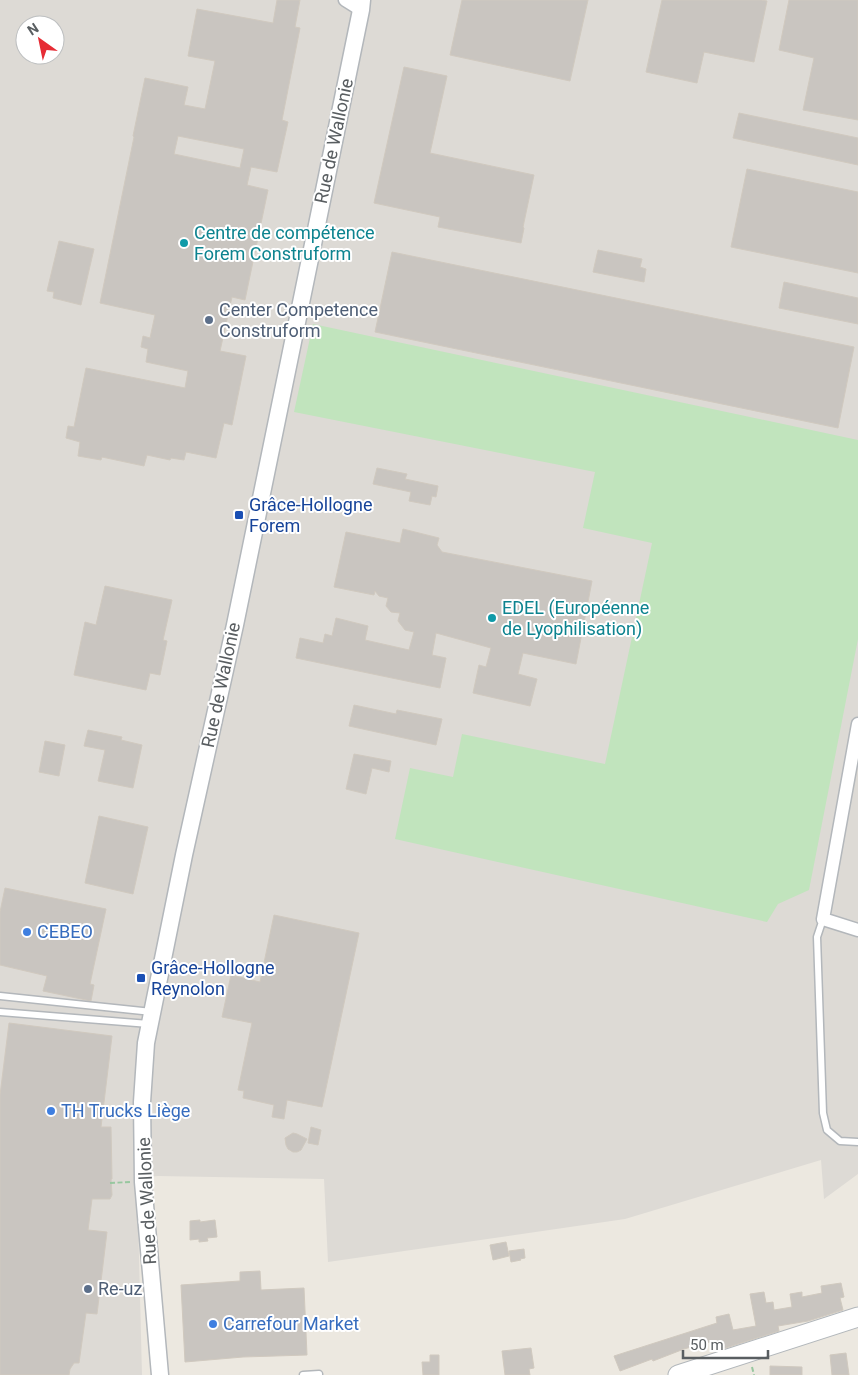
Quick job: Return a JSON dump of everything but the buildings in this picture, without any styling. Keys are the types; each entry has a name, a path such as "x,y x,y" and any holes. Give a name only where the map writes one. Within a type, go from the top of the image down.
{"main road":[{"path":"678,1375 858,1317"}],"street":[{"path":"345,0 361,5"},
{"name":"Rue de Wallonie","path":"160,1375 143,1182 143,1083 146,1043 236,617 361,5"},
{"path":"858,724 823,919 858,930"}],"lane":[{"path":"823,919 818,937 823,1112 827,1130 840,1141 858,1142"},
{"path":"0,996 150,1018"},
{"path":"0,1012 150,1018"},
{"path":"303,1375 318,1374"}],"path":[{"path":"110,1183 143,1182"}],"shaded area":[{"path":"0,0 858,0 858,1174 824,1199 821,1160 625,1219 328,1262 324,1179 158,1176 137,1178 142,1375 0,1375"}],"green space":[{"path":"313,324 858,440 858,639 809,890 778,904 767,922 395,839 410,768 453,777 462,734 605,764 652,543 583,528 595,472 294,412"}],"place":[{"name":"Centre de compétence Forem Construform","path":"184,243"},
{"name":"Center Competence Construform","path":"209,320"},
{"name":"Grâce-Hollogne Forem","path":"239,515"},
{"name":"EDEL (Européenne de Lyophilisation)","path":"492,618"},
{"name":"CEBEO","path":"27,932"},
{"name":"Grâce-Hollogne Reynolon","path":"141,978"},
{"name":"TH Trucks Liège","path":"51,1111"},
{"name":"Re-uz","path":"88,1289"},
{"name":"Carrefour Market","path":"213,1324"}]}
